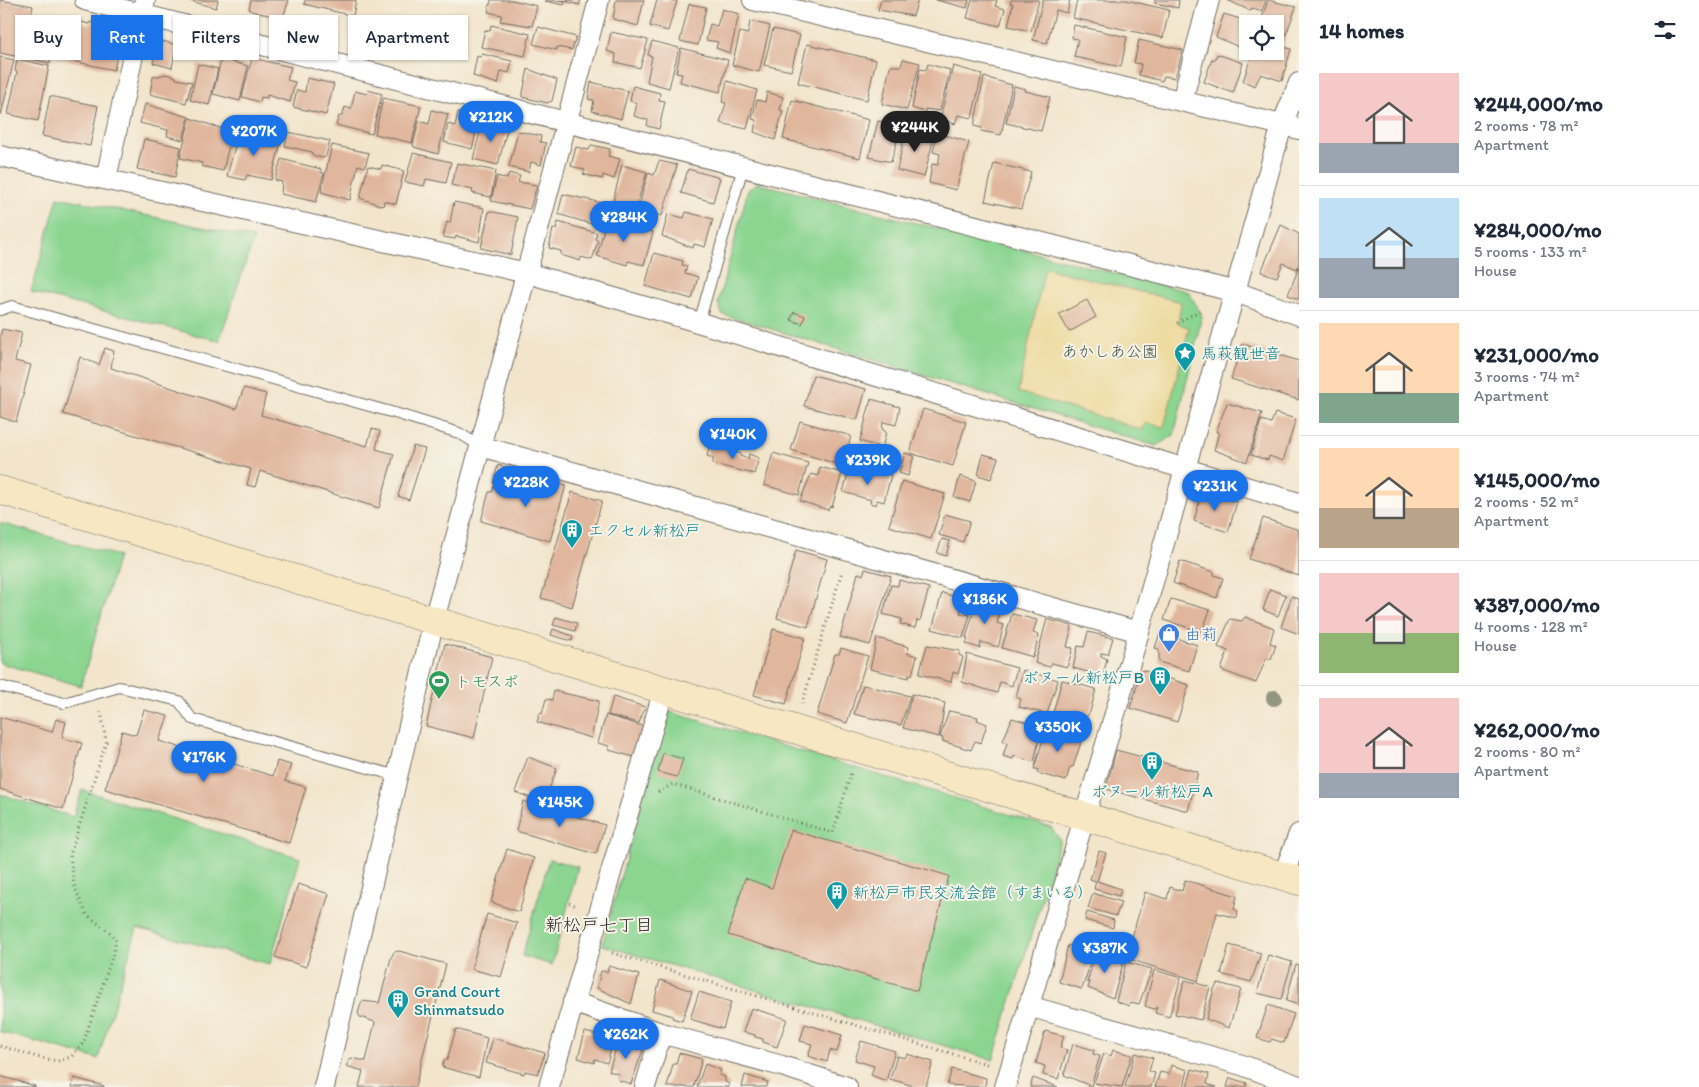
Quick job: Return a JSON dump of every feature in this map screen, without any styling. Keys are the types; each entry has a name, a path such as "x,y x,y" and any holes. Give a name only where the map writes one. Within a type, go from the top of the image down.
{"street":[{"path":"85,0 143,7 566,123 1236,292 1299,315"},
{"path":"324,1087 434,620 599,0"},
{"path":"753,0 1291,127"},
{"path":"1182,101 1209,0"},
{"path":"106,179 143,7"},
{"path":"1007,1079 1086,817 1236,292 1291,127 1299,83"},
{"path":"0,156 527,274 699,322 1299,503"},
{"path":"480,446 1139,632"},
{"path":"0,490 1291,878 1299,834"},
{"path":"549,1087 664,689"},
{"path":"574,1002 661,1033 782,1066 847,1087"},
{"path":"1028,1006 1242,1065 1299,1086"},
{"path":"645,1087 661,1033"}],"lane":[{"path":"699,322 743,167"},
{"path":"0,310 12,306 398,414 459,433 480,446"},
{"path":"0,686 64,703 120,687 179,701 192,719 398,776"}],"path":[{"path":"1178,323 1209,305"},
{"path":"795,728 848,549"},
{"path":"0,1046 58,1061 72,1057 83,1044 113,954 116,941 112,934 87,915 80,900 74,885 70,855 106,742 98,693"},
{"path":"655,801 658,792 673,784 832,833 851,772"},
{"path":"614,944 611,953 1007,1079"}],"green space":[{"name":"あかしあ公園","path":"757,183 1189,292 1202,316 1174,435 1156,446 722,314 718,303 748,190"},
{"path":"58,197 254,238 219,341 31,292"},
{"path":"0,523 118,556 81,686 0,663"},
{"path":"667,711 1051,827 1060,840 993,1060 602,945"},
{"path":"82,790 300,858 270,964 137,928 98,1059 0,1032 0,794 73,817"},
{"path":"549,859 578,867 552,965 522,956"}],"sand":[{"path":"1045,268 1181,302 1178,323 1189,328 1164,427 1145,423 1143,430 1018,392"}],"building":[{"path":"0,0 33,6 31,15 15,15 15,56 0,53"},
{"path":"187,0 218,0 216,8"},
{"path":"251,0 289,0 284,15 269,15 249,9"},
{"path":"305,0 356,0 353,15 304,4"},
{"path":"491,0 512,0 537,6 532,26 500,21 502,15 488,12"},
{"path":"581,0 579,5 565,1 564,5 545,1"},
{"path":"616,0 644,0 638,26 613,19"},
{"path":"657,0 677,1 668,31 650,26"},
{"path":"881,0 918,0 913,16 878,10"},
{"path":"936,0 969,0 967,8"},
{"path":"972,0 997,0 995,6 1005,9 1000,26 967,18"},
{"path":"1011,0 1039,0 1031,31 1008,26 1013,4 1010,4"},
{"path":"1043,0 1070,0 1067,13 1056,10 1047,43 1033,40"},
{"path":"1077,0 1126,0 1169,10 1163,38 1073,18"},
{"path":"1155,0 1179,0 1178,8 1155,3"},
{"path":"1227,0 1266,0 1262,11 1252,8 1251,11"},
{"path":"1268,0 1296,7 1284,40 1284,15 1263,15"},
{"path":"689,4 706,7 698,45 680,41"},
{"path":"722,9 739,14 730,53 716,48 718,42 706,40 710,24 717,26"},
{"path":"1224,14 1239,19 1239,47 1216,37"},
{"path":"750,21 770,26 759,72 732,65 740,32 748,34"},
{"path":"81,22 90,24 91,22 91,60 116,60 114,70 67,60 81,60"},
{"path":"491,25 530,34 525,56 481,47 485,30 490,31"},
{"path":"1074,25 1127,37 1121,67 1074,57 1078,39 1072,38"},
{"path":"538,27 576,37 572,50 557,47 557,50 533,44"},
{"path":"773,29 800,35 791,71 764,65"},
{"path":"611,32 648,40 640,68 615,62 616,54 607,51"},
{"path":"1139,40 1183,50 1175,78 1164,76 1162,81 1139,75 1141,64 1134,63"},
{"path":"163,41 173,44 172,68 153,63 154,60 163,60"},
{"path":"652,41 679,48 669,88 647,82 652,56 648,55"},
{"path":"807,44 876,60 867,100 798,83"},
{"path":"1284,47 1291,49 1282,81 1261,74 1255,86 1243,81 1250,60 1284,60"},
{"path":"681,48 728,60 720,92 680,82 682,74 676,73"},
{"path":"482,54 512,61 509,73 501,71 498,84 473,76 477,56 481,57"},
{"path":"1217,54 1243,63 1233,93 1204,82 1212,59 1215,60"},
{"path":"0,57 14,60 1,115 0,115"},
{"path":"903,59 920,63 907,110 882,104 890,66 901,66"},
{"path":"17,60 49,66 38,121 8,114 17,72 15,71"},
{"path":"35,60 50,60 50,63"},
{"path":"221,60 248,66 240,101 213,94"},
{"path":"251,60 259,60 291,67 287,80 295,82 290,102 267,95 267,98 261,97 260,102 242,97"},
{"path":"198,64 218,69 209,105 190,100"},
{"path":"928,64 950,70 940,111 925,109 925,112 912,108 920,69 926,70"},
{"path":"953,66 982,74 972,118 958,115 955,124 940,119"},
{"path":"528,69 557,80 552,101 547,103 522,97"},
{"path":"166,74 176,77 176,79 192,82 186,103 150,94 153,77"},
{"path":"984,77 1012,85 1001,135 981,131 982,128 974,126"},
{"path":"307,78 334,84 326,115 293,107 297,90 305,92"},
{"path":"727,81 757,90 747,129 720,123 726,103 722,102"},
{"path":"591,82 628,91 621,119 592,111 594,100 588,99"},
{"path":"633,86 660,93 659,100 665,101 659,129 647,126 648,120 634,116 637,103 630,101"},
{"path":"1014,86 1026,89 1025,91 1050,97 1041,131 1006,123"},
{"path":"368,90 382,94 372,134 336,125 345,107 351,109 355,91 367,94"},
{"path":"767,92 783,97 780,110 783,111 775,140 754,132 756,120 752,119 757,100 765,102"},
{"path":"50,96 98,106 90,146 42,136"},
{"path":"383,98 421,106 412,143 375,134"},
{"path":"792,100 869,120 860,158 783,139"},
{"path":"145,104 189,117 183,140 167,136 168,130 140,123"},
{"path":"432,110 448,114 438,154 414,147 413,144 419,121 429,124"},
{"path":"458,112 480,117 472,149 444,142 448,124 455,126"},
{"path":"190,118 232,132 223,171 201,166 202,163 180,158"},
{"path":"483,121 508,126 498,165 473,159"},
{"path":"878,121 901,127 891,162 869,157"},
{"path":"906,130 934,137 924,177 897,170"},
{"path":"518,131 541,136 540,142 546,143 541,165 531,162 529,172 509,167"},
{"path":"239,132 281,142 271,180 247,175 245,180 227,176"},
{"path":"288,132 330,141 326,156 324,158 312,155 312,152 285,146"},
{"path":"937,133 969,142 956,190 929,183 932,164 938,165 940,154 933,152"},
{"path":"144,139 181,147 175,177 137,169"},
{"path":"332,145 369,153 365,167 358,165 350,200 321,192"},
{"path":"591,145 610,149 608,156 620,159 614,179 603,175 602,179 583,174 585,170 571,166 576,147 589,150"},
{"path":"413,153 451,162 446,183 426,179 424,186 405,182"},
{"path":"281,159 321,169 321,173 324,173 316,202 281,194 282,182 275,180"},
{"path":"659,161 677,165 662,216 638,210 648,173 654,175"},
{"path":"457,163 496,171 491,197 472,193 473,190 451,185"},
{"path":"994,163 1031,172 1021,209 985,201"},
{"path":"382,165 404,171 396,204 384,201 383,206 360,198 368,166 381,169"},
{"path":"622,165 647,172 636,208 628,205 627,209 612,205"},
{"path":"688,169 720,178 713,202 681,193"},
{"path":"509,173 520,176 518,182 537,185 530,209 491,201 497,176 507,179"},
{"path":"563,194 607,204 601,227 558,214"},
{"path":"454,202 484,208 479,242 456,236 455,239 443,237 447,222 450,223"},
{"path":"489,211 518,217 511,255 481,248"},
{"path":"686,212 713,219 705,247 694,244 693,248 662,236 668,214 684,218"},
{"path":"607,217 653,232 644,265 628,261 627,265 597,256"},
{"path":"558,222 597,233 595,239 598,241 592,260 581,257 580,261 561,255 561,251 549,248 553,229 556,229"},
{"path":"1281,225 1299,234 1299,263 1297,269 1283,263 1277,277 1261,272"},
{"path":"654,253 683,261 682,265 687,266 685,273 698,277 692,299 645,286"},
{"path":"1299,267 1299,299 1288,295"},
{"path":"1087,300 1096,317 1069,332 1059,314"},
{"path":"794,312 805,316 802,324 791,320"},
{"path":"2,329 22,333 15,361 31,365 16,422 0,417 0,336"},
{"path":"1242,344 1299,361 1299,400 1231,379"},
{"path":"105,348 114,351 111,368 236,409 244,388 266,394 261,415 367,446 372,429 380,431 376,449 394,454 379,508 260,471 255,487 247,485 251,469 63,414 80,357 99,365"},
{"path":"813,375 866,389 857,420 804,406"},
{"path":"871,399 900,407 896,425 883,422 882,429 886,432 882,448 860,441"},
{"path":"1227,403 1262,413 1247,462 1214,450 1219,432 1216,432"},
{"path":"923,409 966,422 953,466 910,453"},
{"path":"1275,413 1296,419 1283,461 1269,456 1268,460 1251,455 1261,420 1271,423"},
{"path":"800,421 851,436 843,466 791,450"},
{"path":"714,444 731,449 731,451 741,454 740,456 748,459 749,454 759,458 754,474 713,464 713,458 707,456 709,448 713,450"},
{"path":"413,446 425,449 409,500 398,496"},
{"path":"773,453 808,463 799,495 764,485"},
{"path":"905,453 914,456 908,476 899,473"},
{"path":"983,454 998,458 991,479 978,475"},
{"path":"498,465 521,471 516,489 493,483"},
{"path":"820,467 842,473 832,507 830,506 828,510 800,501 811,474 818,476"},
{"path":"873,470 891,475 884,502 877,500 876,505 870,503 871,500 843,492 848,474 855,476 856,472 871,476"},
{"path":"532,475 566,485 550,541 481,521 489,492 492,492 494,486 518,492 521,481 531,484"},
{"path":"960,476 976,481 970,502 954,497"},
{"path":"902,481 945,494 931,539 889,526"},
{"name":"エクセル新松戸","path":"572,492 602,501 572,607 541,598"},
{"path":"1202,492 1237,502 1228,532 1194,521"},
{"path":"945,514 970,521 963,542 939,535"},
{"path":"1263,518 1299,530 1299,576 1249,559"},
{"path":"942,539 950,541 946,556 937,553"},
{"path":"796,550 827,559 808,627 777,618"},
{"path":"1180,561 1214,572 1214,575 1223,578 1217,598 1173,583"},
{"path":"865,569 891,576 870,645 840,637 858,573 863,575"},
{"path":"899,580 929,588 920,621 917,620 915,628 900,624 902,619 883,614 891,585 898,586"},
{"path":"1270,589 1286,595 1278,616 1263,610"},
{"path":"942,593 964,599 960,613 970,615 963,638 932,629"},
{"path":"1292,596 1299,599 1299,634 1281,627"},
{"path":"1171,599 1210,610 1202,632 1164,620"},
{"path":"977,600 1002,607 997,623 1004,625 998,647 981,642 980,648 966,644"},
{"path":"1012,614 1037,620 1033,633 1039,635 1033,657 1002,648"},
{"path":"556,617 577,623 575,631 553,625"},
{"path":"1245,617 1274,628 1270,643 1276,645 1271,659 1266,659 1256,683 1221,670 1228,651 1218,647 1230,619 1242,621"},
{"path":"1047,619 1072,626 1067,647 1073,648 1067,667 1052,663 1050,667 1035,663"},
{"path":"553,629 573,636 572,641 551,635"},
{"path":"773,629 805,638 786,704 754,695"},
{"path":"1088,632 1113,638 1108,654 1101,653 1101,656 1107,659 1103,676 1073,668 1078,646 1084,647"},
{"path":"1160,633 1197,645 1189,671 1159,662 1159,649 1155,648"},
{"path":"877,638 909,647 907,653 917,656 912,675 909,674 909,678 870,669"},
{"path":"445,644 492,657 474,738 426,726"},
{"path":"927,645 960,651 959,655 963,657 958,674 953,672 951,682 919,674"},
{"path":"841,648 868,656 847,723 817,714 835,654 839,654"},
{"path":"967,654 1017,668 1012,686 1000,682 997,693 962,682"},
{"path":"1023,670 1058,680 1047,714 1019,707 1021,699 1016,697"},
{"name":"ボヌール新松戸B","path":"1142,670 1189,685 1177,722 1130,708"},
{"path":"1062,680 1096,689 1090,712 1084,720 1053,713"},
{"path":"863,685 910,696 901,725 854,714"},
{"path":"554,691 599,701 591,738 537,722 540,713 542,714 546,699 552,700"},
{"path":"912,694 945,703 939,737 903,728"},
{"path":"613,697 645,707 639,723 608,715"},
{"path":"144,710 168,716 159,741 273,776 277,761 291,765 285,781 306,787 289,843 105,789 122,731 136,735"},
{"path":"949,711 978,717 977,720 987,724 981,743 975,741 971,750 942,741 943,738 940,737"},
{"path":"606,715 643,726 634,757 609,750 609,746 598,743"},
{"path":"0,717 52,732 56,719 66,722 62,738 82,743 63,809 0,789"},
{"path":"1012,718 1042,727 1034,762 1014,756 1013,759 1003,756 1007,743 1003,741"},
{"path":"1047,726 1083,736 1073,767 1070,767 1066,781 1037,773 1038,769 1034,769"},
{"name":"ボヌール新松戸A","path":"1116,750 1198,772 1188,811 1106,789"},
{"path":"663,753 683,759 677,777 658,772"},
{"path":"528,757 557,768 544,803 515,792"},
{"path":"523,801 605,825 596,854 516,831"},
{"name":"新松戸市民交流会館（すまいる）","path":"791,830 949,876 917,991 728,935 745,878 772,888"},
{"path":"507,849 534,858 519,912 491,902"},
{"path":"1099,851 1106,853 1097,881 1121,889 1119,896 1094,889 1096,881 1090,879"},
{"path":"1185,880 1237,896 1234,909 1238,911 1237,918 1217,913 1198,981 1126,958 1145,892 1167,899 1170,887 1182,891"},
{"path":"298,884 329,894 306,967 275,957"},
{"path":"1093,893 1121,902 1116,916 1088,908"},
{"path":"1087,912 1114,920 1113,928 1085,920"},
{"path":"487,914 517,923 501,977 471,969"},
{"path":"1068,945 1094,952 1082,989 1059,982"},
{"path":"1229,945 1261,953 1251,982 1221,974"},
{"name":"Grand Court Shinmatsudo","path":"399,951 446,964 415,1087 359,1087 363,1071 346,1066 351,1058 366,1061 375,1022 360,1017 358,1013 362,1001 379,1003 391,958 394,952"},
{"path":"1096,953 1124,960 1113,998 1088,988 1090,982 1087,982"},
{"path":"1268,955 1292,962 1281,999 1257,993"},
{"path":"1126,962 1152,969 1139,1004 1130,1002 1129,1006 1116,1001"},
{"path":"1296,964 1299,965 1299,1005 1286,1001"},
{"path":"609,966 639,975 631,1004 597,988 601,971 607,972"},
{"path":"1154,970 1181,978 1169,1017 1155,1013 1157,1007 1154,1009 1145,1006"},
{"path":"660,980 692,991 682,1021 672,1018 673,1016 652,1010"},
{"path":"1185,980 1210,987 1201,1020 1175,1014"},
{"path":"1218,983 1241,989 1229,1028 1206,1019 1214,989"},
{"path":"699,992 731,1002 723,1029 690,1019"},
{"path":"1268,1005 1294,1014 1284,1043 1272,1039 1270,1042 1257,1038"},
{"path":"751,1008 787,1019 777,1047 763,1042 763,1039 755,1037 755,1035 743,1032"},
{"path":"805,1024 842,1035 837,1052 830,1050 827,1062 808,1056 812,1044 800,1041"},
{"path":"456,1029 487,1038 479,1077 442,1067 444,1060 447,1060"},
{"path":"1045,1031 1064,1036 1060,1048 1067,1050 1058,1079 1043,1075 1045,1066 1036,1063"},
{"path":"585,1032 597,1035 598,1032 615,1036 607,1063 595,1059 594,1063 578,1058"},
{"path":"493,1038 545,1053 538,1074 525,1071 524,1074 486,1063"},
{"path":"627,1039 635,1041 634,1044 644,1047 631,1084 618,1080 619,1074 609,1071 618,1041 625,1043"},
{"path":"861,1041 895,1051 886,1081 871,1075 874,1066 855,1060"},
{"path":"1073,1044 1094,1050 1093,1054 1100,1056 1091,1086 1064,1075"},
{"path":"1113,1050 1132,1055 1122,1087 1094,1083 1104,1053 1111,1056"},
{"path":"679,1053 702,1059 694,1087 667,1087 673,1064 676,1064"},
{"path":"1135,1053 1153,1058 1149,1071 1155,1073 1151,1087 1125,1087"},
{"path":"907,1054 933,1062 926,1086 917,1087 890,1079 897,1056 905,1058"},
{"path":"705,1064 721,1070 719,1075 725,1077 725,1082 729,1084 729,1087 697,1087"},
{"path":"1171,1065 1188,1070 1184,1087 1155,1087 1160,1072 1169,1074"},
{"path":"952,1069 986,1078 985,1087 947,1085"},
{"path":"1192,1069 1209,1074 1207,1084 1217,1087 1187,1087"},
{"path":"745,1075 768,1082 766,1087 742,1087"},
{"path":"0,1076 35,1086 35,1087 0,1087"},
{"path":"74,1078 104,1086 104,1087 72,1087"},
{"path":"1033,1078 1058,1087 1030,1087"},
{"path":"1230,1078 1247,1083 1246,1087 1227,1087"}],"place":[{"name":"馬萩観世音","path":"1185,372"},
{"name":"エクセル新松戸","path":"572,549"},
{"name":"由莉","path":"1169,653"},
{"name":"ボヌール新松戸B","path":"1160,696"},
{"name":"トモスポ","path":"439,700"},
{"name":"ボヌール新松戸A","path":"1152,781"},
{"name":"新松戸市民交流会館（すまいる）","path":"837,911"},
{"name":"Grand Court Shinmatsudo","path":"398,1019"}],"district":[{"name":"新松戸七丁目","path":"599,925"}]}
